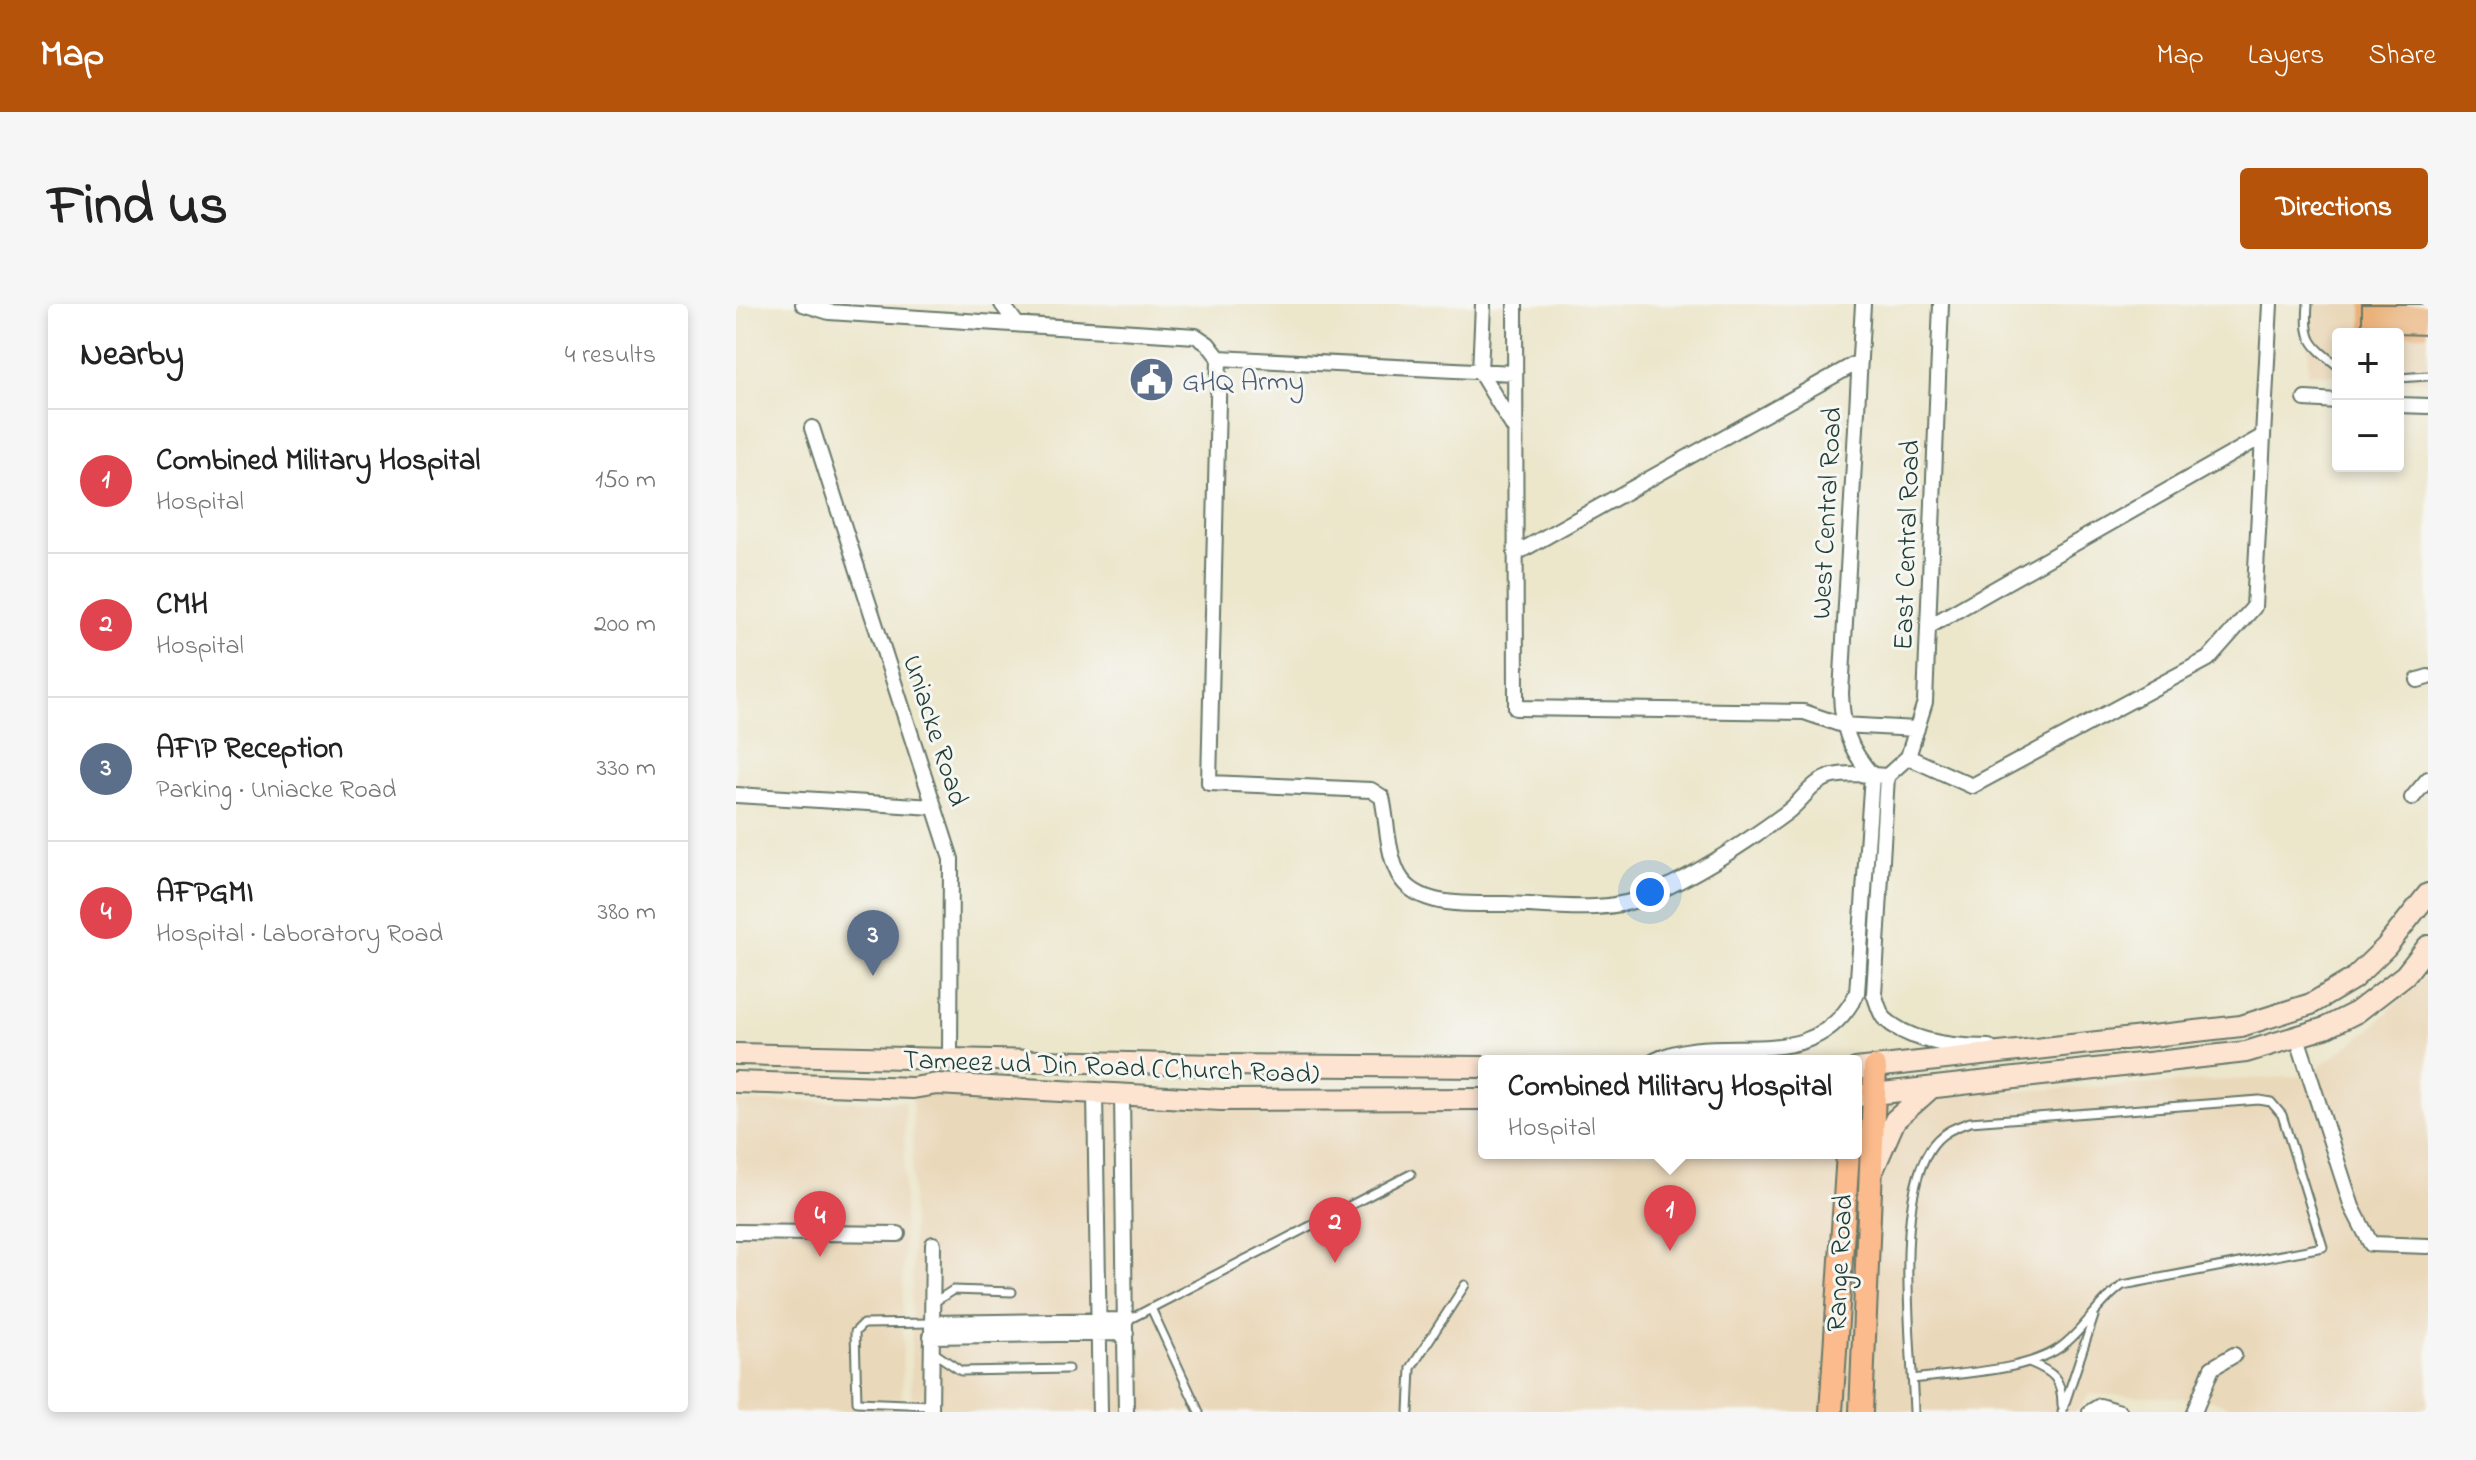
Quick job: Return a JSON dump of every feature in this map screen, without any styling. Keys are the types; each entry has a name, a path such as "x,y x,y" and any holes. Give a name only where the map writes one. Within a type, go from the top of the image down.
{"main road":[{"path":"1866,1068 2248,1024 2311,1004 2353,979 2386,947 2428,894"},
{"path":"1866,1096 2246,1052 2297,1037 2357,1012 2421,963 2428,946"},
{"name":"Tameez ud Din Road (Church Road)","path":"736,1054 1218,1065 1478,1067"},
{"path":"1218,1065 1221,1100"},
{"name":"Range Road","path":"1861,1412 1872,1173 1866,1068"},
{"name":"Tameez ud Din Road (Church Road)","path":"736,1082 913,1088 937,1084 1221,1100 1478,1099"},
{"path":"1872,1173 1895,1120 1930,1089"},
{"path":"1831,1412 1845,1159"}],"street":[{"path":"803,304 829,312 1196,336 1208,344 1219,358 1209,783 1371,790 1382,797 1395,868 1405,886 1424,898 1468,903 1591,906 1631,902 1649,896 1741,845 1790,810 1816,782 1833,775 1880,776 1908,757 1972,786 2208,659 2254,607 2270,304"},
{"path":"1002,304 1016,323"},
{"path":"1483,304 1480,372 1514,428"},
{"path":"1515,304 1516,708 1804,712 1842,725 1917,729"},
{"name":"West Central Road","path":"1863,304 1842,725 1853,753 1880,776"},
{"name":"West Central Road","path":"1842,725 1863,304"},
{"name":"East Central Road","path":"1908,757 1925,702 1941,304"},
{"path":"1219,358 1514,373"},
{"path":"1515,554 1860,361"},
{"path":"2305,399 2332,401"},
{"path":"2404,405 2428,406"},
{"name":"Uniacke Road","path":"812,428 951,859 950,1058"},
{"path":"1928,627 2263,436"},
{"path":"1880,776 1874,994 1882,1016 1910,1034 1946,1044 1987,1047 2229,1019 2248,1024"},
{"path":"1667,1055 1676,1051 1792,1047 1830,1029 1848,1011 1857,993 1880,776"},
{"path":"2412,798 2428,779"},
{"path":"736,795 934,807"},
{"path":"2297,1037 2352,1207 2371,1244 2428,1246"},
{"path":"1095,1093 1100,1412"},
{"path":"1122,1094 1126,1412"},
{"path":"736,1232 898,1234"},
{"path":"931,1408 933,1244"},
{"path":"931,1336 1126,1325"},
{"path":"2194,1412 2212,1368 2234,1355"},
{"path":"2090,1412 2108,1406 2120,1412"}],"lane":[{"path":"2308,304 2306,332 2315,347 2332,361"},
{"path":"2404,378 2428,376"},
{"path":"1914,1412 1908,1236 1919,1176 1929,1150 1944,1131 1970,1122 2271,1102 2282,1115 2323,1247 2123,1285 2103,1299 2096,1311 2062,1412"},
{"path":"1126,1325 1151,1308 1411,1174"},
{"path":"1409,1412 1411,1368 1465,1285"},
{"path":"931,1304 953,1290 1012,1292"},
{"path":"1151,1308 1199,1412"},
{"path":"1913,1379 2029,1362 2047,1356 2067,1343 2096,1311"},
{"path":"931,1408 857,1402 855,1332 863,1324 931,1336 961,1371 1068,1369"},
{"path":"2029,1362 2052,1372 2059,1380 2062,1412"}],"shaded area":[{"path":"2311,304 2428,304 2428,381 2404,379 2404,328 2332,328 2332,375 2308,373"},
{"path":"2428,973 2428,1402 2413,1412 2242,1412 2210,1399 2090,1394 2076,1412 911,1412 913,1088 1478,1103 1478,1159 1862,1159 1862,1100 2306,1076 2367,1032"},
{"path":"905,1101 902,1412 736,1412 736,1102"}],"building":[{"path":"2362,304 2428,304 2428,335 2404,334 2404,328 2362,328"}],"place":[{"name":"GHQ Army","path":"1151,380"},
{"name":"AFIP Reception","path":"873,976"},
{"name":"Combined Military Hospital","path":"1670,1251"},
{"name":"AFPGMI","path":"820,1257"},
{"name":"CMH","path":"1335,1263"}]}
